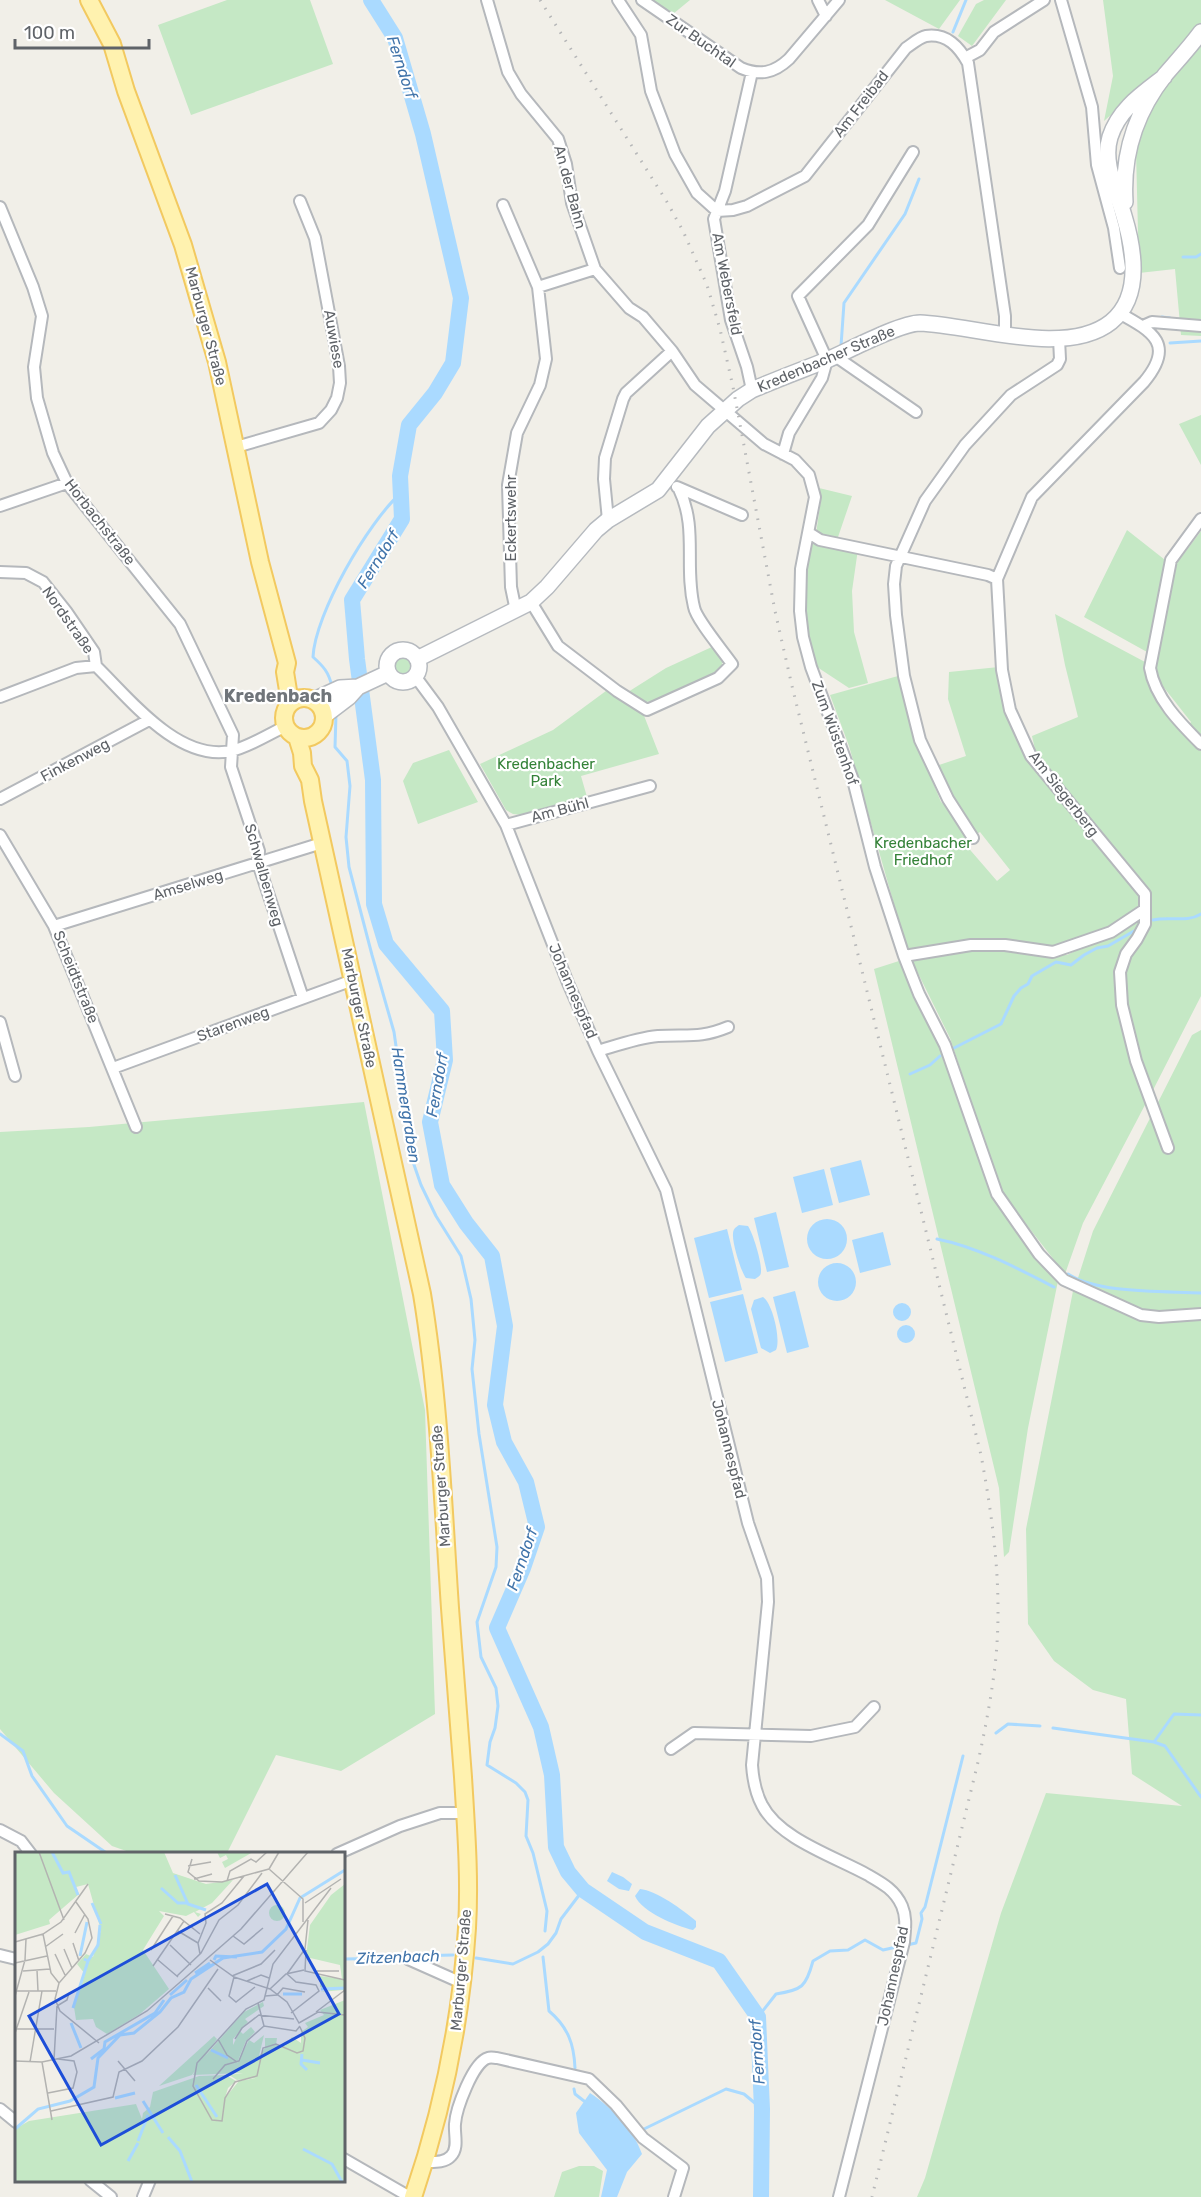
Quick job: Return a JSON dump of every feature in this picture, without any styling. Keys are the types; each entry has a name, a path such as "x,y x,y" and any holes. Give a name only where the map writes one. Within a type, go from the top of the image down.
{"main road":[{"name":"Marburger Straße","path":"89,0 112,45 126,91 183,244 218,362 266,585 287,663 293,670 303,700"},
{"name":"Kredenbacher Straße","path":"417,659 531,602 596,530 608,520 673,485 695,441 724,410 752,390 916,323 938,324 1005,335 1059,339 1080,337 1095,332 1111,322 1127,301 1133,280 1132,255 1118,215 1108,162 1109,139 1116,122 1131,102 1164,77 1201,32"},
{"path":"409,651 417,659 418,668 415,676 410,680 400,681 388,673 388,661 396,652 409,651"},
{"path":"303,700 320,705 324,716 321,729 299,733 284,715 303,700 340,688 358,687 388,673"},
{"path":"324,716 358,687"},
{"name":"Marburger Straße","path":"299,733 303,766 310,780 410,1238 429,1341 465,1813 467,1927 452,2059 441,2108 412,2197"}],"street":[{"name":"An der Bahn","path":"487,0 508,72 521,94 558,139 566,164 572,203 595,269 630,308 643,317 672,351 695,386 724,410"},
{"path":"618,0 641,34 651,92 675,154 697,193 717,211"},
{"name":"Zur Buchtal","path":"642,0 741,68 752,72 769,73 780,67 839,0"},
{"path":"818,0 826,16"},
{"path":"1005,335 1005,316 968,63 965,58 980,50 994,32 1044,0"},
{"path":"1061,0 1092,107 1097,165 1118,215 1120,268"},
{"name":"Am Freibad","path":"717,211 733,210 752,204 805,176 906,48 925,36 944,37 960,48 965,58"},
{"name":"Am Webersfeld","path":"752,72 725,191 714,219 731,320 747,367 752,390"},
{"path":"913,152 868,225 798,296 831,358 916,412"},
{"name":"Auwiese","path":"236,447 319,423 331,410 337,398 340,383 339,366 315,238 300,201"},
{"name":"Eckertswehr","path":"502,204 538,287 546,359 545,372 540,386 517,433 508,485 511,587 516,611"},
{"name":"Horbachstraße","path":"0,207 33,287 42,316 34,367 37,398 53,453 67,483 180,624 233,735 232,751"},
{"path":"538,287 595,269"},
{"name":"Am Siegerberg","path":"1119,313 1143,326 1158,342 1160,356 1155,369 1032,497 997,579 1002,670 1010,710 1031,756 1145,894 1145,924 1126,954 1120,972 1122,1005 1136,1062 1168,1148"},
{"path":"1143,326 1152,322 1201,326"},
{"path":"973,838 948,799 920,740 904,676 894,584 899,557 925,501 965,445 1011,395 1057,365 1060,359 1059,339"},
{"path":"608,520 604,479 605,458 623,399 626,393 672,351"},
{"path":"783,454 789,433 822,378 831,358"},
{"name":"Zum Wüstenhof","path":"724,410 764,444 795,460 809,476 815,497 801,569 800,611 803,637 811,667 853,780 875,867 904,956 919,994 945,1045 997,1194 1039,1254 1064,1280 1141,1315 1159,1317 1201,1314"},
{"path":"0,506 67,483"},
{"path":"673,485 742,515"},
{"path":"531,602 558,646 599,678 647,710 718,678 732,664 694,609 689,561 691,537 687,505 673,485"},
{"path":"1201,519 1171,560 1150,668 1152,678 1174,716 1201,744"},
{"path":"809,533 820,540 988,575 997,579"},
{"name":"Nordstraße","path":"0,572 26,573 43,582 94,652 96,666"},
{"path":"0,697 76,668 96,666 149,720 177,738 200,749 214,753 232,751 299,733"},
{"name":"Johannespfad","path":"415,676 438,707 506,825 568,983 598,1051 666,1190 748,1523 767,1578 768,1602 754,1733 752,1765 754,1785 763,1807 775,1822 793,1836 888,1886 901,1904 906,1922 902,1947 839,2197"},
{"name":"Finkenweg","path":"0,799 149,720"},
{"name":"Schwalbenweg","path":"232,751 231,767 260,851 258,863 303,998"},
{"name":"Am Bühl","path":"506,825 650,786"},
{"name":"Scheidtstraße","path":"0,835 54,926 136,1127"},
{"name":"Amselweg","path":"54,926 322,843"},
{"path":"904,956 971,945 1005,945 1053,952 1111,932 1144,910"},
{"name":"Starenweg","path":"113,1068 353,980"},
{"path":"0,1022 15,1076"},
{"path":"598,1051 632,1040 659,1036 710,1035 728,1027"},
{"path":"671,1749 694,1733 812,1736 855,1727 874,1707"},
{"path":"342,1852 400,1826 440,1813 465,1813"},
{"path":"0,1830 21,1842 29,1852"},
{"path":"0,1955 15,1959"},
{"path":"408,1959 462,1983"},
{"path":"425,2162 443,2162 450,2158 454,2152 457,2111 465,2089 478,2065 487,2058 497,2058 589,2079 616,2105 643,2138 683,2168 674,2197"},
{"path":"0,2109 15,2121"},
{"path":"345,2160 412,2197"},
{"path":"91,2182 111,2197"},
{"path":"143,2197 150,2182"}],"green space":[{"path":"227,0 310,0 333,64 191,115 158,25"},
{"path":"653,0 690,0 673,14"},
{"path":"885,0 960,0 939,29"},
{"path":"984,0 1006,0 972,46 958,36 976,4"},
{"path":"1103,0 1201,0 1201,336 1181,335 1175,269 1139,273 1136,151 1151,109 1160,71 1104,121 1113,76"},
{"path":"1201,415 1201,465 1179,424"},
{"path":"819,488 852,496 837,540 816,534 821,499"},
{"path":"1127,530 1174,567 1201,531 1201,996 1152,1092 1132,1026 1126,975 1128,961 1116,966 1117,1006 1146,1103 1083,1223 1065,1274 1001,1192 950,1038 911,959 971,949 1067,955 1148,915 1149,889 1036,754 1032,736 1078,717 1055,614 1145,662 1148,680 1182,733 1191,722 1158,680 1156,657 1084,617"},
{"path":"810,539 858,549 852,591 854,632 868,683 849,688 814,665 804,634 804,569"},
{"path":"714,646 723,662 718,672 661,700 646,702 628,692 666,668"},
{"path":"403,650 414,655 419,666 414,677 403,682 392,677 387,666 392,655"},
{"name":"Kredenbacher Friedhof","path":"999,667 1005,711 1027,761 1139,894 1138,906 1108,929 1052,948 1005,941 970,940 907,950 849,746 830,695 898,676 916,741 941,802 969,841 965,844 997,881 1010,870 980,832 977,834 951,796 936,766 966,756 948,699 949,672"},
{"name":"Kredenbacher Park","path":"610,688 641,708 659,754 581,776 587,797 522,815 506,810 480,764 553,730"},
{"path":"449,750 478,802 418,824 403,781 413,763"},
{"path":"899,961 940,1046 993,1198 1035,1258 1058,1281 1028,1428 1009,1552 1004,1557 999,1488 874,969"},
{"path":"1201,1030 1201,2197 917,2197 925,2178 1001,1913 1046,1793 1182,1806 1132,1774 1126,1699 1093,1690 1054,1661 1028,1624 1026,1529 1073,1291 1092,1292 1078,1278 1093,1231 1192,1035"},
{"path":"364,1102 425,1410 435,1714 341,1771 276,1755 228,1852 129,1852 112,1846 54,1793 0,1729 0,1132 89,1127"},
{"path":"579,2166 594,2166 603,2171 599,2197 554,2197 562,2172"}],"water":[{"path":"861,1160 870,1195 839,1203 830,1168"},
{"path":"824,1169 833,1205 802,1213 793,1177"},
{"path":"776,1212 789,1267 767,1272 754,1218"},
{"path":"827,1219 841,1225 847,1239 841,1253 827,1259 813,1253 807,1239 813,1225"},
{"path":"739,1225 748,1226 757,1248 761,1273 755,1279 746,1278 737,1257 733,1231"},
{"path":"727,1229 742,1290 709,1298 694,1238"},
{"path":"883,1232 891,1265 860,1273 852,1240"},
{"path":"837,1263 851,1268 856,1282 851,1296 837,1301 823,1296 818,1282 823,1268"},
{"path":"795,1291 809,1347 787,1353 773,1297"},
{"path":"743,1294 758,1353 725,1362 710,1302"},
{"path":"763,1297 773,1314 777,1331 776,1350 770,1353 761,1348 751,1309 754,1300"},
{"path":"898,1303 906,1303 911,1308 909,1319 898,1321 893,1316 893,1308"},
{"path":"906,1325 914,1330 915,1334 910,1342 906,1343 898,1338 897,1334 902,1326"},
{"path":"612,1872 632,1884 629,1891 619,1889 607,1881"},
{"path":"640,1889 654,1893 677,1906 696,1921 696,1927 693,1930 686,1928 652,1913 635,1896"},
{"path":"590,2093 621,2119 642,2154 627,2172 617,2197 601,2197 607,2170 579,2133 576,2113"}],"waterway":[{"name":"Ferndorf","path":"371,0 395,38 423,134 461,298 453,363 435,393 409,425 400,476 402,519 352,600 357,659 373,780 374,904 386,944 442,1011 445,1060 430,1122 442,1185 466,1223 492,1256 505,1326 495,1405 504,1442 526,1482 537,1527 523,1568 497,1628 541,1727 552,1775 556,1847 568,1872 583,1890 645,1932 719,1961 758,2017 762,2109 761,2197"},
{"path":"953,32 966,0"},
{"path":"841,346 844,303 905,214 919,179"},
{"path":"1183,257 1196,257 1201,254"},
{"path":"1162,317 1170,318"},
{"path":"1170,343 1201,341"},
{"name":"Hammergraben","path":"332,687 325,670 313,657 323,617 359,546 401,493"},
{"name":"Hammergraben","path":"336,714 335,747 347,761 350,786 346,837 349,867 394,1032 412,1159 436,1216 461,1256 471,1299 475,1340 472,1369 479,1434 497,1547 496,1567 477,1622 481,1657 496,1688 498,1706 487,1765 516,1783 525,1792 528,1800 526,1836 533,1853 547,1911 545,1931"},
{"path":"1153,920 1184,919 1201,914"},
{"path":"954,1048 1001,1024 1014,996 1028,984 1032,976 1056,962 1071,965 1084,955 1097,948 1108,946 1134,931"},
{"path":"910,1074 930,1065 940,1056"},
{"path":"937,1239 982,1253 1054,1287"},
{"path":"1068,1274 1096,1285 1114,1288 1201,1293"},
{"path":"1053,1728 1154,1742 1174,1714 1201,1715"},
{"path":"996,1733 1008,1724 1040,1726"},
{"name":"Zitzenbach","path":"0,1734 23,1751 32,1776 67,1826 105,1852"},
{"path":"1154,1742 1165,1746 1201,1797"},
{"path":"907,1945 916,1943 922,1919 921,1913 925,1907 963,1756"},
{"name":"Zitzenbach","path":"476,1958 513,1964 538,1952 556,1933 561,1919 583,1890"},
{"path":"758,2017 776,1994 792,1991 802,1986 808,1977 813,1961 830,1951 848,1950 865,1940 883,1950 901,1946"},
{"name":"Zitzenbach","path":"411,1956 453,1955"},
{"name":"Hammergraben","path":"543,1957 549,2011 561,2023 569,2036 575,2068"},
{"name":"Zitzenbach","path":"345,1959 405,1958"},
{"path":"574,2089 575,2094 584,2101"},
{"path":"644,2129 726,2089 744,2094 762,2109"}],"railway":[{"path":"540,0 667,202 683,231 707,285 733,387 775,611 792,686 981,1455 990,1508 998,1586 997,1639 990,1702 978,1762 872,2197"}],"district":[{"name":"Kredenbach","path":"278,696"}]}
